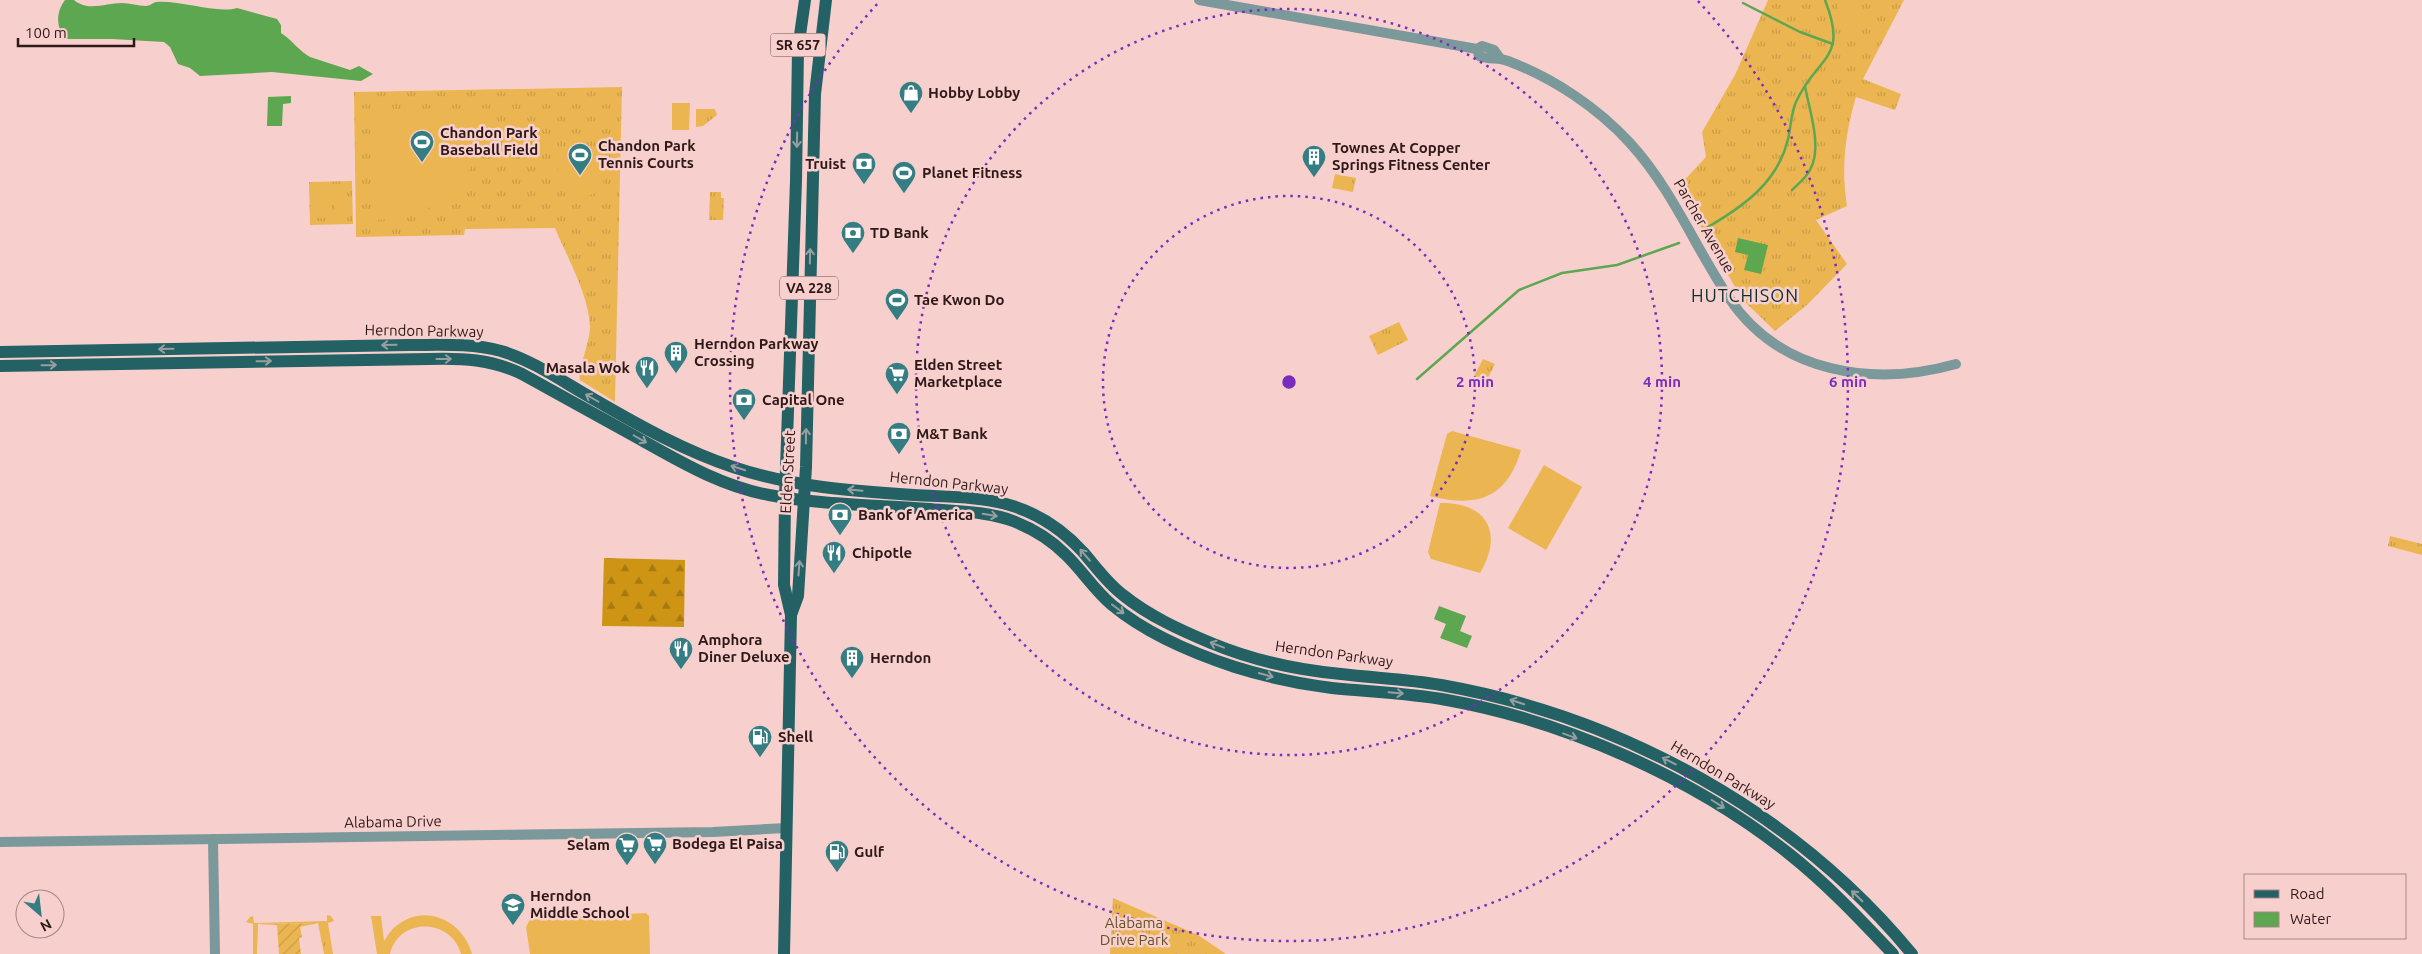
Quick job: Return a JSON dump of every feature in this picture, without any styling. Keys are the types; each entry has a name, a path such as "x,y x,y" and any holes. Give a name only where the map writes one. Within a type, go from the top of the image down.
{"main road":[{"name":"Elden Street","path":"784,954 791,615 784,585 785,481 798,49 804,0"},
{"name":"Elden Street","path":"791,615 798,596 804,484 815,92 826,0"},
{"name":"Herndon Parkway","path":"0,352 409,345 476,346 508,353 538,367 602,404 690,450 738,469 804,484 975,499 1016,507 1043,519 1065,534 1112,585 1134,603 1174,626 1213,644 1243,654 1305,669 1424,682 1492,695 1617,738 1694,774 1766,819 1802,846 1844,883 1912,954"},
{"name":"Herndon Parkway","path":"0,366 429,358 479,360 504,366 522,374 712,478 750,491 802,500 969,512 1009,520 1034,532 1065,554 1102,596 1135,621 1170,641 1221,662 1273,678 1306,684 1411,695 1476,706 1529,721 1617,753 1686,786 1758,830 1820,879 1893,954"}],"street":[{"name":"Parcher Avenue","path":"1199,0 1477,49 1482,46 1494,50 1499,57 1527,69 1564,89 1599,115 1630,143 1663,184 1730,299 1744,318 1774,343 1818,366 1851,373 1900,375 1956,364"},
{"name":"Alabama Drive","path":"0,842 713,832 786,828"},
{"path":"213,839 215,954"}],"green space":[{"path":"1768,0 1904,0 1863,79 1901,94 1895,110 1856,97 1845,151 1844,178 1847,206 1816,220 1847,264 1808,304 1775,331 1745,302 1678,187 1706,157 1702,132 1735,75"},
{"path":"1845,0 1859,0 1871,24 1852,34 1837,5"},
{"path":"622,87 615,402 580,380 580,370 590,327 589,315 582,289 555,228 465,229 464,235 356,237 354,92"},
{"path":"672,103 690,103 689,130 672,130"},
{"name":"Chandon Park Baseball Field","path":"382,108 483,117 480,140 474,161 464,178 451,193 435,205 416,213 395,218 372,220 370,117"},
{"path":"696,109 715,109 717,115 703,126 696,127"},
{"name":"Chandon Park Tennis Courts","path":"592,149 606,190 569,202 555,162"},
{"path":"1335,174 1356,178 1353,192 1332,188"},
{"path":"352,181 353,224 310,225 309,182"},
{"path":"316,191 328,191 329,218 316,218"},
{"path":"334,191 347,191 347,218 334,218"},
{"path":"710,192 721,192 721,198 724,198 723,220 709,220"},
{"path":"1399,322 1408,340 1378,355 1369,336"},
{"path":"1483,359 1495,364 1485,384 1473,378"},
{"path":"1452,431 1521,450 1515,467 1507,480 1488,496 1462,501 1430,496 1447,434"},
{"path":"1544,465 1582,487 1546,550 1508,528"},
{"path":"1440,503 1456,504 1469,508 1480,514 1487,523 1490,533 1490,545 1487,558 1480,573 1431,559 1428,552"},
{"path":"2390,536 2422,544 2422,555 2388,546"},
{"path":"604,558 685,560 684,627 602,626"},
{"name":"Alabama Drive Park","path":"1113,898 1198,935 1226,954 1110,954"},
{"path":"646,913 649,916 650,954 530,954 526,927 530,919"},
{"path":"327,915 331,916 334,921 328,923 333,954 324,954 318,923 258,924 257,954 253,954 253,924 246,922 250,917 253,916 254,923 327,921"},
{"path":"422,915 443,919 461,933 468,943 472,954 461,954 455,942 447,934 437,928 425,927 414,928 403,933 395,942 390,954 377,954 371,916 381,916 384,941 394,928 410,918"},
{"path":"318,923 300,927 302,937 299,938 301,954 279,954 277,925 258,924"}],"water":[{"path":"65,0 74,0 85,6 122,3 149,6 156,2 166,2 219,9 237,8 277,19 281,25 281,33 310,57 350,70 359,66 373,74 361,81 272,72 200,76 190,68 178,64 170,47 164,42 67,39 60,30 58,20"},
{"path":"291,96 291,103 283,104 282,126 267,126 268,97"},
{"path":"1738,238 1768,245 1761,274 1744,270 1748,255 1735,252"},
{"path":"1439,606 1466,616 1460,631 1472,636 1467,648 1440,638 1446,624 1434,619"}],"waterway":[{"path":"1708,227 1758,191 1776,168 1788,139 1796,102 1804,87 1832,47 1834,35 1832,20 1825,0"},
{"path":"1743,3 1800,32 1833,44"},
{"path":"1792,190 1808,173 1814,161 1814,128 1805,86"},
{"path":"1417,379 1519,290 1562,273 1617,265 1679,243"}],"place":[{"name":"Hobby Lobby","path":"911,114"},
{"name":"Chandon Park Baseball Field","path":"422,163"},
{"name":"Chandon Park Tennis Courts","path":"580,176"},
{"name":"Townes At Copper Springs Fitness Center","path":"1314,178"},
{"name":"Truist","path":"864,185"},
{"name":"Planet Fitness","path":"904,194"},
{"name":"TD Bank","path":"853,254"},
{"name":"Tae Kwon Do","path":"897,321"},
{"name":"Herndon Parkway Crossing","path":"676,374"},
{"name":"Masala Wok","path":"647,389"},
{"name":"Elden Street Marketplace","path":"897,395"},
{"name":"Capital One","path":"744,421"},
{"name":"M&T Bank","path":"899,455"},
{"name":"Bank of America","path":"840,536"},
{"name":"Chipotle","path":"834,574"},
{"name":"Amphora Diner Deluxe","path":"681,670"},
{"name":"Herndon","path":"852,679"},
{"name":"Shell","path":"760,758"},
{"name":"Bodega El Paisa","path":"655,865"},
{"name":"Selam","path":"627,866"},
{"name":"Gulf","path":"837,873"},
{"name":"Herndon Middle School","path":"513,926"}],"district":[{"name":"HUTCHISON","path":"1745,296"}]}
